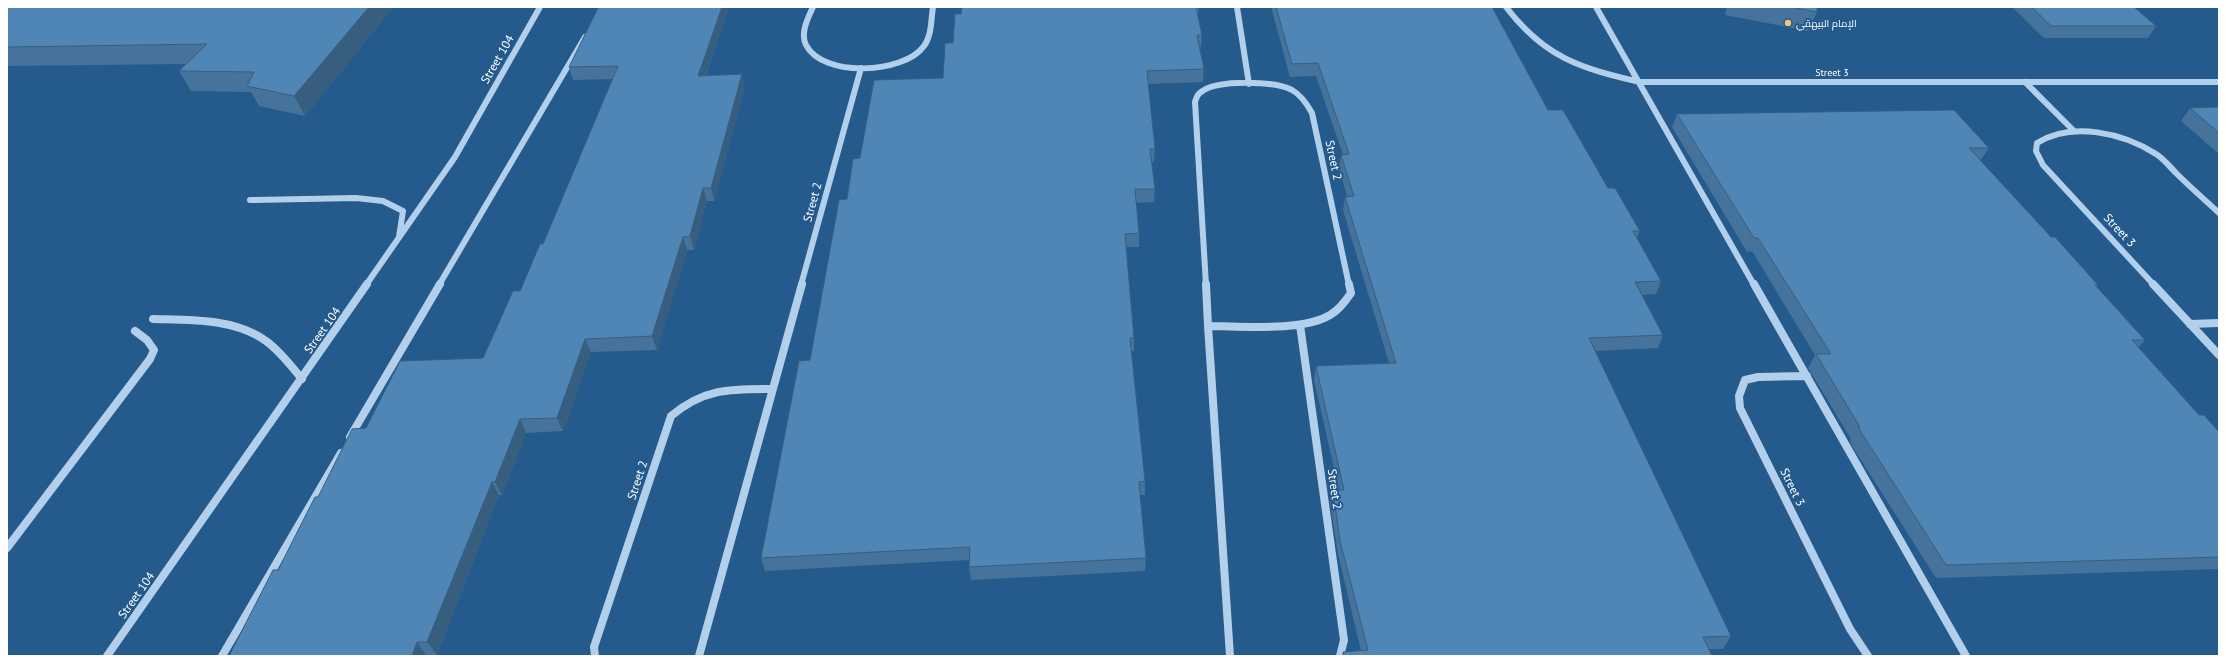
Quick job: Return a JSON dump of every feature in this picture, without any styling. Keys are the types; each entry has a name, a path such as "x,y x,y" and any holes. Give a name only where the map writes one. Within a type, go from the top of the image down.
{"street":[{"name":"Street 104","path":"107,656 302,379 455,156 540,7"},
{"path":"813,7 805,27 805,44 812,56 822,62 841,67 861,68 895,63 911,57 924,47 933,7"},
{"path":"1237,7 1249,84"},
{"name":"Street 3","path":"1506,7 1516,22 1547,51 1584,69 1640,82 2219,82"},
{"path":"1596,7 1966,656"},
{"path":"222,656 590,28"},
{"name":"Street 2","path":"699,656 861,68"},
{"path":"2025,82 2074,131"},
{"name":"Street 2","path":"1208,326 1300,325 1332,315 1343,306 1351,293 1312,113 1306,101 1292,90 1276,86 1249,84 1219,85 1204,90 1197,95 1195,102 1208,326 1230,656"},
{"name":"Street 3","path":"2219,213 2157,155 2114,137 2094,132 2074,131 2053,133 2037,143 2036,151 2043,165 2219,355"},
{"path":"250,200 356,198 384,201 403,211 399,239"},
{"path":"153,319 200,321 235,327 265,340 302,379"},
{"path":"2190,324 2219,323"},
{"name":"Street 2","path":"1300,325 1344,640 1340,656"},
{"path":"7,548 150,359 154,350 147,340 135,331"},
{"name":"Street 3","path":"1807,376 1758,377 1745,380 1739,396 1740,408 1850,629 1868,656"},
{"name":"Street 2","path":"595,656 594,647 671,416 684,404 698,396 718,390 772,389"}],"building":[{"path":"7,7 369,7 294,96 247,86 254,72 179,71 207,44 7,47"},
{"path":"722,7 698,76 742,74 711,188 703,188 690,236 683,237 652,336 585,339 557,418 520,419 495,482 492,482 427,642 417,642 412,656 229,656 273,570 278,570 315,497 318,497 352,429 366,428 400,361 483,358 513,291 520,291 540,244 543,244 618,66 569,67 598,8"},
{"path":"962,7 1196,7 1202,35 1197,35 1204,69 1147,71 1155,149 1150,149 1155,189 1135,189 1139,233 1125,234 1134,338 1130,338 1145,481 1139,482 1146,558 969,567 970,547 761,558 799,361 810,360 839,200 847,199 853,159 860,158 874,80 943,78 945,43 953,43 955,14 961,14"},
{"path":"1276,7 1492,7 1548,110 1563,110 1608,188 1615,188 1640,231 1633,231 1661,281 1635,282 1663,335 1589,338 1731,636 1703,637 1712,656 1344,656 1343,652 1368,650 1340,541 1333,490 1344,490 1316,366 1396,363 1345,197 1354,196 1341,155 1349,154 1318,63 1292,64"},
{"path":"1791,7 1817,7 1817,12"},
{"path":"2032,7 2134,7 2156,26 2051,26"},
{"path":"2219,107 2219,133 2190,108"},
{"path":"1954,110 1989,148 1969,148 2051,237 2055,237 2098,285 2095,285 2145,340 2132,340 2199,415 2204,415 2219,432 2219,557 1946,565 1861,432 1858,427 1860,427 1816,354 1831,354 1758,238 1754,238 1677,114"}],"place":[{"name":"الإمام البيهقي","path":"1788,23"}]}
